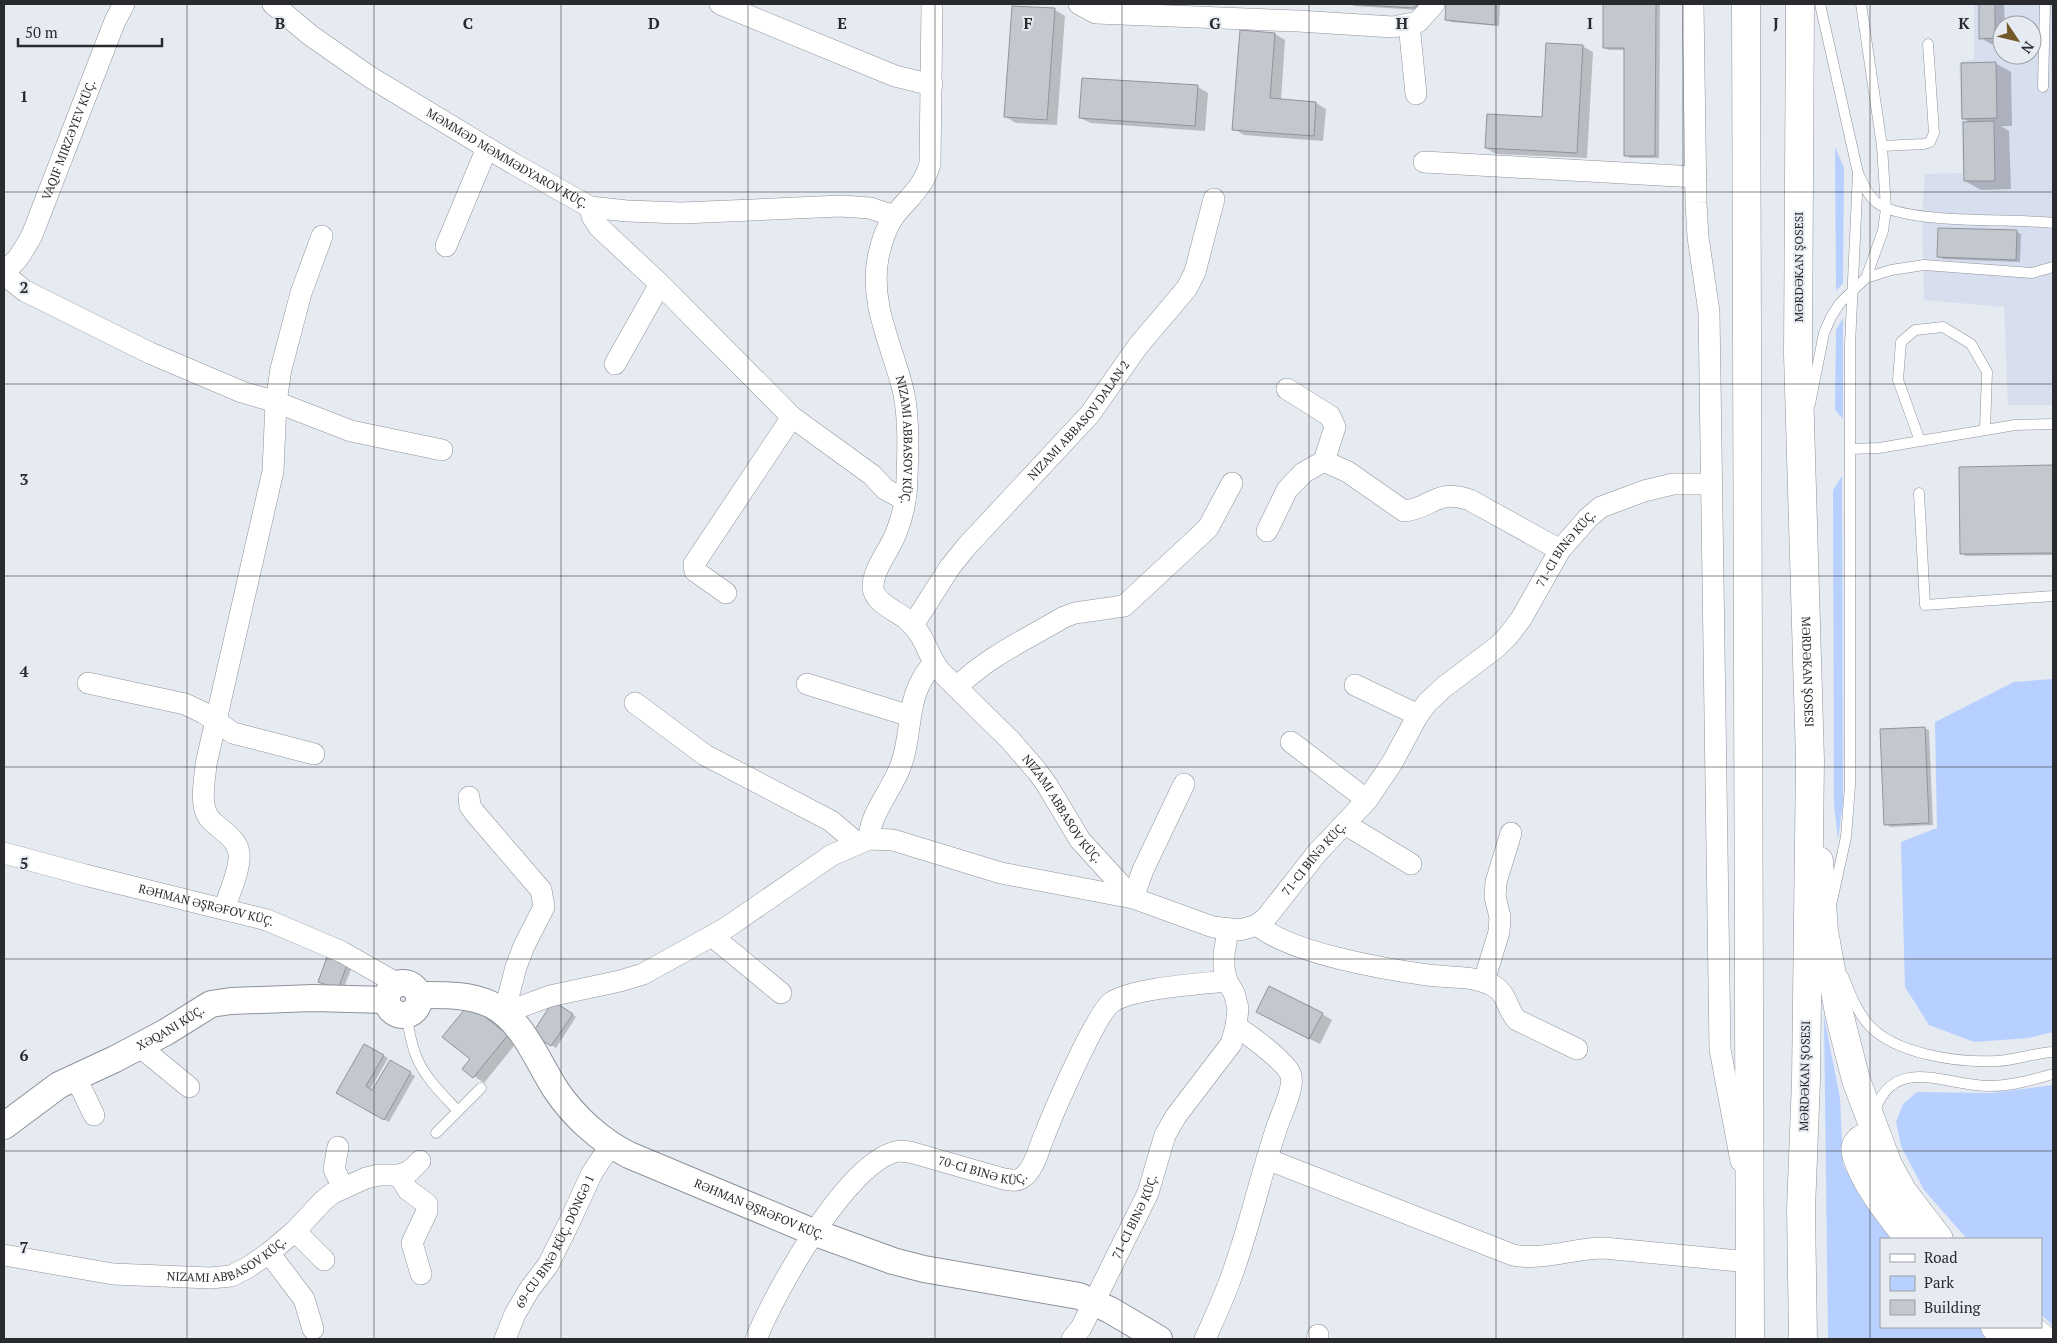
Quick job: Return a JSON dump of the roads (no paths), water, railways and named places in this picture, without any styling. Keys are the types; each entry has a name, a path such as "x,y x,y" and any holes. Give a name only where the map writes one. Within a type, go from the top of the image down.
{"main road":[{"path":"1746,4 1750,1339"},
{"name":"MƏRDƏKAN ŞOSESI","path":"1800,4 1798,354 1810,760 1806,1080 1801,1209 1803,1339"},
{"path":"1810,760 1824,931 1849,1057 1877,1140 1903,1192 1938,1238"},
{"path":"1877,1140 1869,1138 1860,1140 1855,1148 1860,1164 1872,1187 1908,1238"},
{"path":"1996,1328 2009,1339"},
{"path":"2030,1328 2043,1339"}],"street":[{"name":"VAQIF MIRZƏYEV KÜÇ.","path":"4,271 12,266 22,254 32,235 115,21 124,4"},
{"name":"MƏMMƏD MƏMMƏDYAROV KÜÇ.","path":"273,4 310,35 370,77 488,148 590,206 627,211 682,213 841,206 870,208 894,216"},
{"path":"720,4 895,76 932,85"},
{"name":"NIZAMI ABBASOV KÜÇ.","path":"932,4 930,164 926,178 918,190 894,216 885,232 876,272 879,309 904,396 907,422 907,479 901,520 877,572 873,589 875,595 880,600 913,625 923,636 934,664 1010,740 1047,785 1080,840 1133,898 1191,920 1228,930"},
{"path":"1079,4 1096,13 1298,12 1393,27 1418,22 1434,4"},
{"path":"1693,4 1698,237 1708,312 1720,1048 1749,1203"},
{"path":"1409,24 1416,94"},
{"path":"446,246 488,148"},
{"path":"1424,162 1696,177"},
{"name":"NIZAMI ABBASOV DALAN 2","path":"913,625 950,567 967,546 1090,414 1138,346 1187,288 1195,272 1214,200"},
{"path":"590,206 592,216 599,227 660,284 792,417 872,475 885,489 905,500"},
{"path":"224,909 239,863 239,854 233,841 208,817 203,791 205,773 273,471 276,402 288,336 301,293 322,236"},
{"path":"4,271 11,280 25,291 210,379 351,431 442,450"},
{"path":"615,364 660,284"},
{"path":"1267,532 1287,490 1303,473 1324,461 1335,427 1330,416 1287,390"},
{"path":"726,592 695,571 694,564 792,417"},
{"path":"1324,461 1348,472 1404,511 1415,510 1443,496 1455,495 1470,500 1560,550"},
{"path":"956,687 973,671 1064,617 1076,613 1124,606 1208,528 1232,483"},
{"name":"71-CI BINƏ KÜÇ.","path":"1257,925 1275,908 1317,853 1367,800 1392,763 1418,715 1444,687 1497,648 1508,636 1521,619 1560,550 1588,518 1601,508 1619,499 1644,491 1673,484 1710,484"},
{"path":"863,841 894,783 902,762 910,716 920,680 934,664"},
{"path":"88,683 195,707 233,733 314,754"},
{"path":"806,684 910,716"},
{"path":"1355,685 1418,715"},
{"path":"635,703 705,755 831,821 863,841"},
{"path":"1291,742 1367,800"},
{"path":"504,1013 550,996 620,982 643,974 750,913 819,863 863,841 893,840 1001,873 1133,898 1143,870 1184,784"},
{"path":"469,797 470,806 474,812 541,890 544,900 541,916 524,946 516,967 504,1013"},
{"path":"1345,824 1412,864"},
{"path":"1484,981 1499,932 1500,917 1495,897 1496,882 1511,834"},
{"name":"RƏHMAN ƏŞRƏFOV KÜÇ.","path":"4,853 267,920 311,937 366,964 402,999 469,997 491,1005 504,1013 521,1032 567,1105 610,1146 814,1232 908,1265 1079,1296 1094,1302 1159,1339"},
{"path":"1228,930 1240,930 1257,925 1275,938 1347,960 1428,975 1462,977 1484,981 1500,990 1507,998 1510,1013 1518,1020 1577,1049"},
{"name":"71-CI BINƏ KÜÇ.","path":"1072,1339 1082,1328 1148,1193 1166,1135 1176,1116 1231,1044 1236,1027 1238,1008 1224,969 1224,954 1228,930"},
{"path":"712,936 781,993"},
{"name":"70-CI BINƏ KÜÇ.","path":"756,1339 777,1294 814,1232 858,1177 885,1157 899,1152 910,1152 1004,1179 1015,1181 1023,1177 1031,1169 1050,1121 1095,1025 1110,1004 1123,996 1182,985 1227,981"},
{"name":"XƏQANI KÜÇ.","path":"4,1126 46,1094 75,1076 115,1059 166,1032 204,1007 220,1002 313,998 402,999"},
{"path":"1205,1339 1229,1284 1292,1086 1291,1074 1285,1066 1247,1033 1236,1027"},
{"path":"139,1046 189,1087"},
{"path":"75,1076 94,1115"},
{"name":"69-CU BINƏ KÜÇ. DÖNGƏ 1","path":"506,1339 515,1314 529,1290 548,1265 566,1231 592,1172 610,1146"},
{"path":"338,1147 334,1169 342,1188"},
{"path":"1267,1160 1513,1255 1526,1258 1588,1248 1604,1248 1749,1262"},
{"path":"420,1161 410,1171 399,1176 408,1190 426,1204 427,1211 412,1243 421,1274"},
{"name":"NIZAMI ABBASOV KÜÇ.","path":"4,1255 113,1274 210,1278 231,1276 248,1268 269,1253 295,1231 323,1201 342,1188 378,1175 399,1176"},
{"path":"295,1231 324,1260"},
{"path":"269,1253 304,1299 312,1329"}],"lane":[{"path":"1806,1080 1824,931 1849,817 1850,345 1858,173 1820,4"},
{"path":"1861,4 1882,146 1886,209 1883,231 1866,278"},
{"path":"2043,87 2045,4"},
{"path":"1882,146 1924,144 1930,142 1934,134 1928,44"},
{"path":"1858,173 1875,202 1886,209 1922,217 2034,220 2053,223"},
{"path":"1800,456 1824,333 1840,303 1866,278 1891,270 1924,265 2032,273 2053,267"},
{"path":"1920,441 1898,380 1901,342 1915,330 1942,327 1971,344 1987,372 1985,430"},
{"path":"1850,449 1879,448 2015,425 2053,424"},
{"path":"1919,493 1925,605 2053,596"},
{"path":"1824,931 1858,1010 1869,1025 1885,1038 1912,1050 1940,1058 1967,1061 1998,1061 2053,1052"},
{"path":"402,999 420,1065 430,1080 458,1111"},
{"path":"1877,1140 1874,1113 1878,1103 1889,1087 1904,1078 1918,1076 1988,1086 2016,1084 2053,1074"},
{"path":"436,1133 481,1088"}]}
